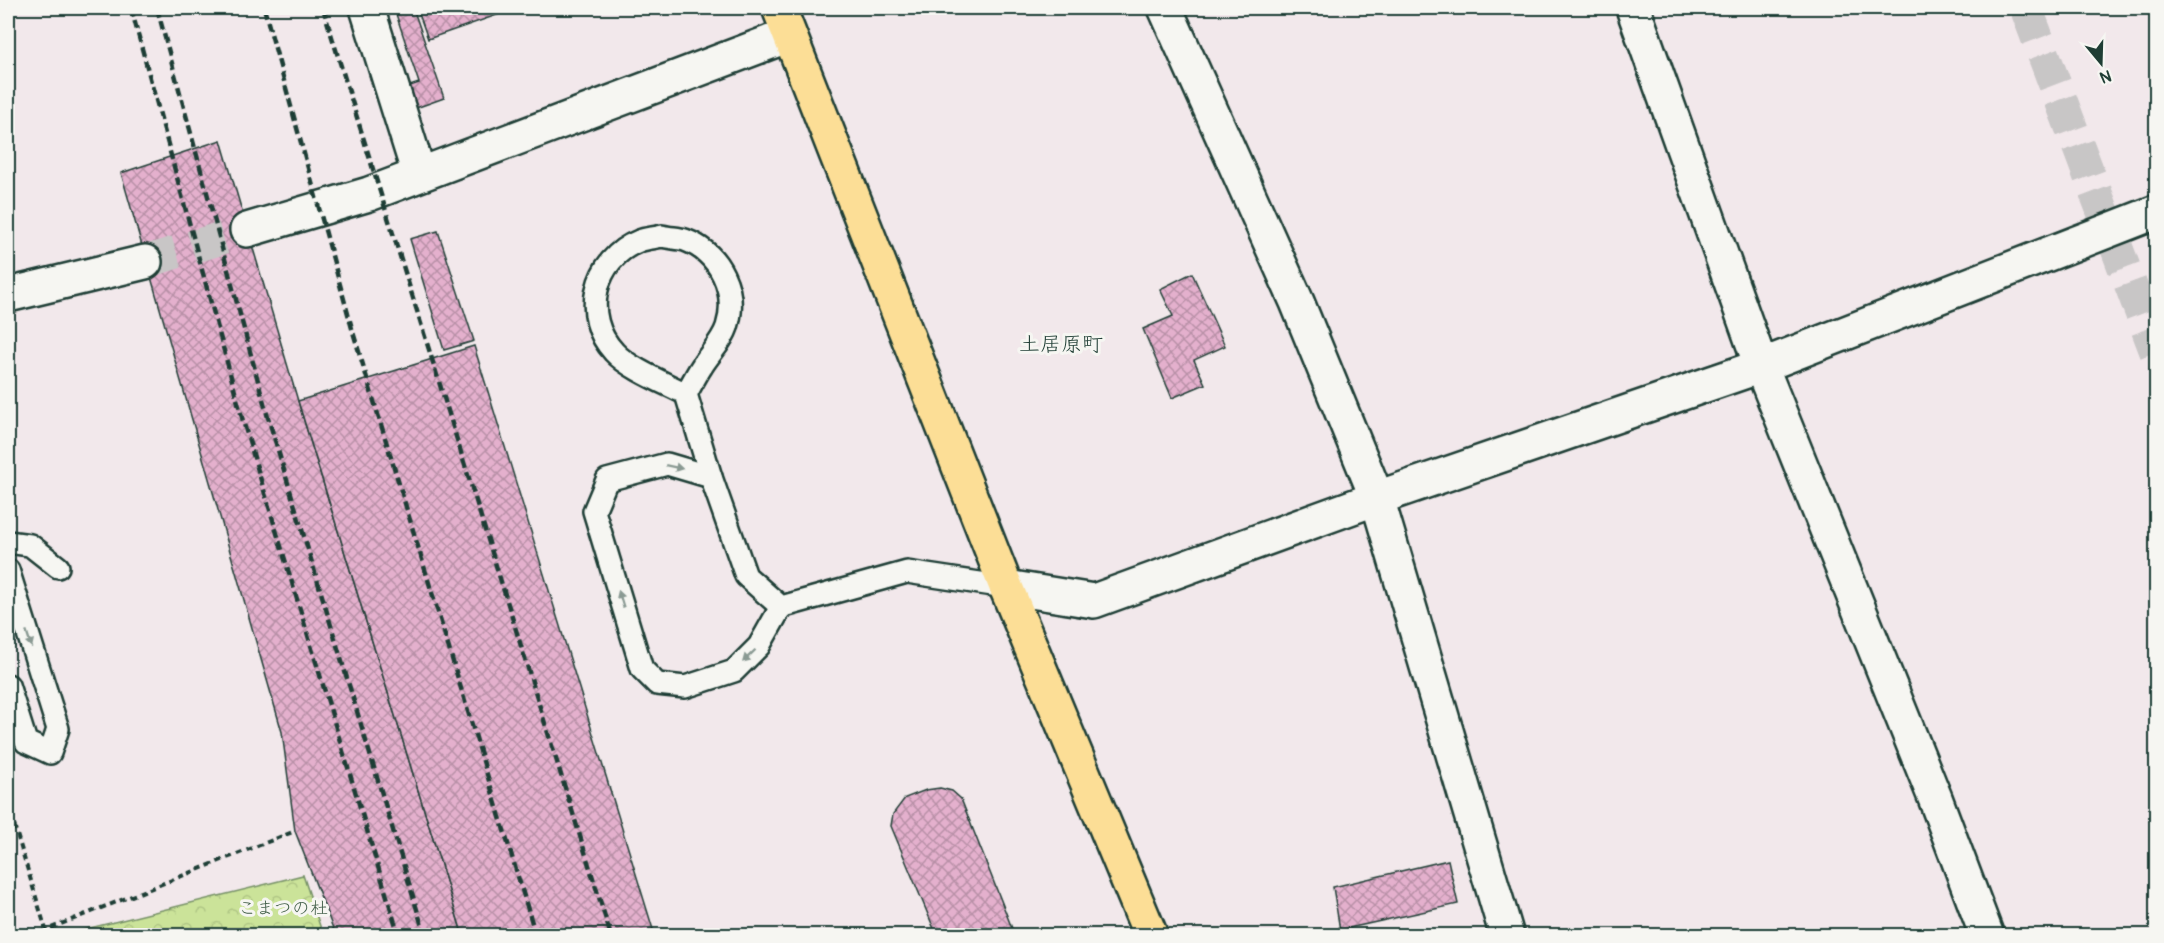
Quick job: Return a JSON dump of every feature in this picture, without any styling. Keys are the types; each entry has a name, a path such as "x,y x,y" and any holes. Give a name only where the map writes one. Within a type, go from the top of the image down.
{"main road":[{"path":"784,21 1006,587 1151,936"}],"street":[{"path":"367,8 419,174"},
{"path":"1165,8 1297,302 1377,498 1507,936"},
{"path":"1633,8 1761,366 1930,787 1987,936"},
{"path":"247,230 369,194 784,21"},
{"path":"1006,587 1094,601 1377,498 1761,366 2157,212"},
{"path":"8,295 146,262"}],"lane":[{"path":"686,394 634,367 615,354 602,336 594,314 596,291 604,269 620,252 640,241 662,236 684,240 703,250 719,266 728,285 731,307 727,328 686,394 711,477 746,576 781,607"},
{"path":"711,477 667,464 607,480 594,511 642,669 657,684 686,687 734,671 759,646 781,607 907,572 1006,587"},
{"path":"8,542 30,545 58,567"},
{"path":"8,685 26,742 50,753 58,729 9,581"}],"path":[{"path":"8,805 46,930 295,831"}],"green space":[{"name":"こまつの杜","path":"303,875 323,935 62,935"}],"building":[{"path":"394,8 413,8 444,98 385,119 377,97 419,83"},
{"path":"417,8 517,8 428,39"},
{"path":"221,140 298,401 463,936 336,936 295,831 282,732 121,173"},
{"path":"438,231 474,341 444,350 410,239"},
{"path":"1192,273 1225,346 1194,360 1205,384 1172,398 1143,329 1173,316 1160,289"},
{"path":"474,346 655,936 463,936 298,401"},
{"path":"940,788 952,791 961,799 1015,936 937,936 891,826 893,814 905,798 926,790"},
{"path":"1448,860 1458,904 1340,930 1333,887"}],"tunnel":[{"path":"2026,8 2156,352"},
{"path":"145,262 247,230"}],"railway":[{"path":"131,8 243,421 399,936"},
{"path":"157,8 267,414 425,936"},
{"path":"264,8 353,332 536,936"},
{"path":"323,8 611,936"}],"district":[{"name":"土居原町","path":"1061,344"}]}
